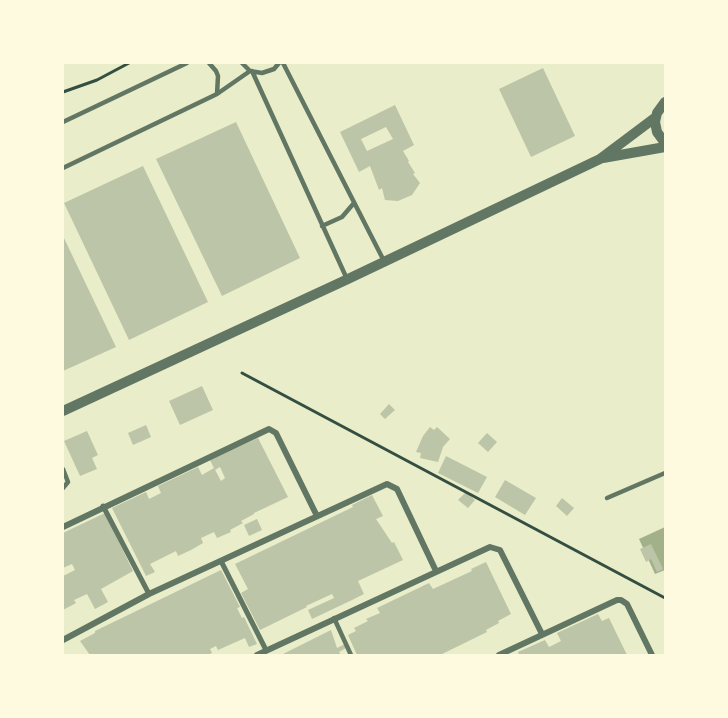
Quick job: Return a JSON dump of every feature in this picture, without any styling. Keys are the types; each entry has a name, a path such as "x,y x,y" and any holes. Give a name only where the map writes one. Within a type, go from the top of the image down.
{"street":[{"path":"63,411 600,159 656,117 665,102"},
{"path":"656,117 657,132 665,143"},
{"path":"600,159 665,147"},
{"path":"63,526 269,429 276,433 317,516"},
{"path":"63,640 149,594 387,484 397,489 436,571"},
{"path":"103,507 149,594"},
{"path":"257,655 490,547 497,548 542,634"},
{"path":"221,561 266,650"},
{"path":"499,655 617,600 627,604 652,655"}],"lane":[{"path":"63,122 187,63"},
{"path":"209,63 218,76 217,94"},
{"path":"243,63 251,71 348,279"},
{"path":"63,168 217,94 251,71 262,73 274,69 281,63 384,261"},
{"path":"322,226 342,217 354,203"},
{"path":"63,469 68,482 63,488"},
{"path":"607,498 665,473"},
{"path":"334,618 351,655"}],"path":[{"path":"63,92 97,80 129,63"},
{"path":"242,373 665,598"}],"shaded area":[{"path":"665,527 665,570 655,574 639,539"}],"building":[{"path":"543,68 575,136 531,157 499,89"},
{"path":"395,105 414,145 403,151 415,173 413,174 420,183 412,195 398,201 385,200 382,188 379,190 370,166 359,172 340,132","holes":["386,127 393,139 367,151 361,139"]},
{"path":"236,122 300,258 222,296 156,159"},
{"path":"143,166 208,302 129,340 64,203"},
{"path":"63,236 116,347 63,371"},
{"path":"202,386 213,410 180,425 169,401"},
{"path":"389,404 395,410 385,419 380,414"},
{"path":"146,425 151,437 133,445 128,433"},
{"path":"430,427 434,430 437,427 450,439 443,447 438,462 420,458 421,453 416,452"},
{"path":"87,431 98,455 92,458 97,469 80,476 64,441"},
{"path":"487,433 497,442 488,452 478,443"},
{"path":"258,438 288,497 254,513 241,521 243,523 230,530 231,532 217,538 214,532 201,538 203,543 191,550 178,556 176,551 150,564 155,572 146,576 112,508 146,492 149,499 161,493 158,486 198,467 202,475 214,468 210,460","holes":["220,467 225,478 221,481 215,470"]},
{"path":"446,456 487,477 478,493 438,473"},
{"path":"505,480 536,498 525,515 495,497"},
{"path":"466,492 475,500 468,508 458,500"},
{"path":"372,495 383,516 376,519 392,543 394,542 403,560 358,581 364,594 352,600 312,619 308,610 334,598 332,594 260,630 241,593 248,589 235,564 353,507 352,505"},
{"path":"562,498 574,508 567,516 556,506"},
{"path":"105,513 133,571 101,589 108,602 95,609 87,594 74,600 76,603 63,610 63,576 75,570 72,564 63,568 63,533"},
{"path":"257,519 262,530 249,536 244,525"},
{"path":"651,544 663,569 657,572 651,559 646,562 640,549"},
{"path":"486,562 511,614 486,630 487,632 440,655 357,655 348,635 356,631 354,628 368,621 366,619 380,613 377,608 429,583 433,589"},
{"path":"221,570 240,607 237,608 257,644 249,647 245,638 218,650 216,646 210,649 212,653 208,655 90,655 80,641 95,631"},
{"path":"598,614 602,621 609,618 627,655 519,655 518,652 545,640 549,647 561,641 557,633"},
{"path":"331,630 337,648 345,644 346,648 339,652 341,655 281,655"}]}
